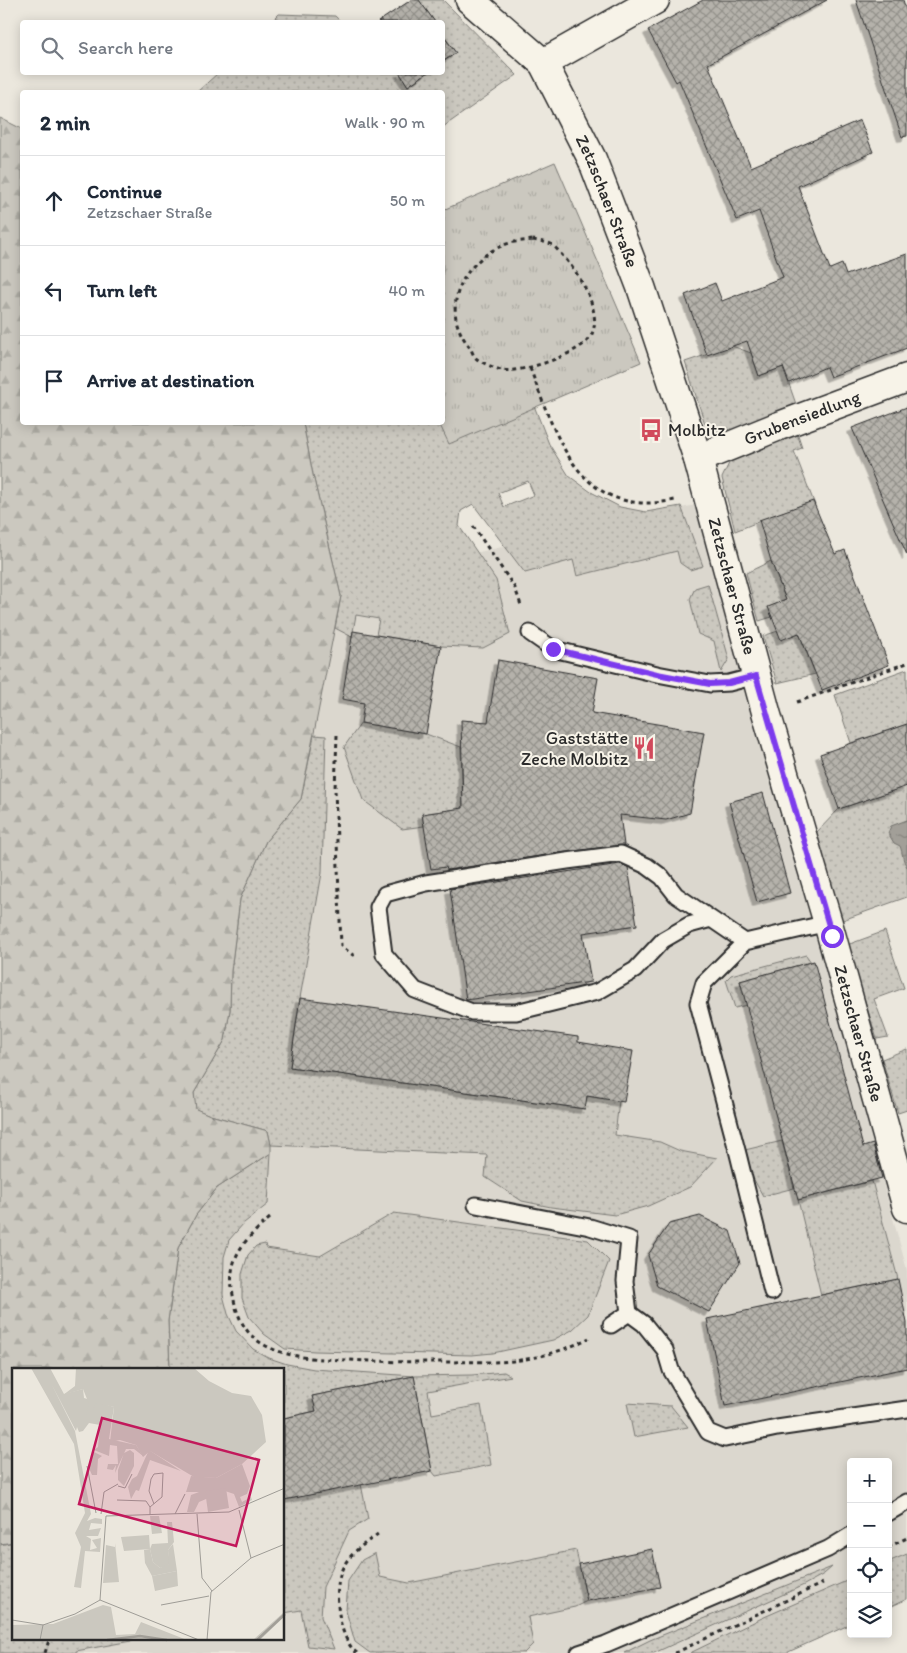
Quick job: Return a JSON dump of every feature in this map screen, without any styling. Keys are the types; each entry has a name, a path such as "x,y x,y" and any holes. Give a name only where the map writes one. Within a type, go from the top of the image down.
{"street":[{"name":"Zetzschaer Straße","path":"470,0 543,63 592,159 657,331 698,459 766,712 828,923 907,1208"},
{"path":"543,63 655,0"},
{"name":"Grubensiedlung","path":"698,459 907,378"}],"lane":[{"path":"530,632 553,649 657,674 710,684 729,683 756,676"},
{"path":"711,919 690,925 664,940 635,970 598,992 516,1012 472,1012 415,990 384,954 378,906 385,894 426,883 567,860 621,854 647,866 662,877 676,895 745,942"},
{"path":"772,1292 698,1003 704,983 745,942 828,923"},
{"path":"476,1206 590,1227 629,1240 625,1280 628,1313"},
{"path":"611,1325 628,1313"},
{"path":"628,1313 644,1324 665,1350 671,1370 708,1432 725,1439 777,1428 907,1410"},
{"path":"892,1511 907,1502"},
{"path":"579,1653 606,1644 828,1549 847,1537"}],"path":[{"path":"533,240 552,245 580,277 592,306 594,321 591,336 583,345 530,368 502,370 477,359 462,336 456,319 456,296 464,278 477,261 491,250 511,242 533,240"},
{"path":"530,368 556,434 571,462 593,486 610,496 631,502 658,504 707,491"},
{"path":"473,526 515,588 530,632"},
{"path":"766,712 907,663"},
{"path":"337,735 334,789 341,946 353,954 384,954"},
{"path":"270,1218 248,1237 240,1249 233,1268 232,1287 236,1309 245,1328 256,1340 284,1353 317,1358 396,1362 513,1361 567,1349 611,1325"},
{"path":"357,1653 352,1650 342,1629 337,1596 341,1572 353,1553 378,1534"},
{"path":"892,1545 907,1538"},
{"path":"675,1653 819,1586 827,1580"},
{"path":"45,1653 49,1640"}],"shaded area":[{"path":"700,504 907,1270 907,1562 892,1568 892,1458 847,1458 847,1589 702,1653 0,1653 0,1364 313,588"}],"green space":[{"path":"419,0 443,0 517,75 445,126 445,90 199,90 216,75 400,75 408,86 425,75 445,75 445,61 456,53 445,37 445,20 434,20"},
{"path":"279,14 335,16 339,20 273,20"},
{"path":"0,118 20,128 20,425 303,425 341,596 301,799 266,841 240,899 231,971 230,1010 225,1040 194,1093 196,1109 210,1115 268,1131 271,1153 217,1188 196,1215 178,1248 168,1321 170,1368 12,1368 12,1542 0,1544"},
{"path":"555,162 641,362 449,444 440,425 445,425 445,209"},
{"path":"732,346 751,353 759,376 783,367 797,407 722,435 705,424 685,362"},
{"path":"524,380 549,444 569,476 591,492 620,507 646,512 681,506 703,566 690,570 680,563 677,551 577,576 573,560 525,573 473,504 461,511 459,526 496,580 510,634 483,648 441,646 376,635 379,619 356,615 352,637 335,628 341,596 303,425 445,425 445,420","holes":["528,481 534,495 504,507 498,493"]},
{"path":"797,433 802,448 794,451 815,505 804,504 735,531 722,478 731,459"},
{"path":"771,561 786,600 769,607 772,617 759,621 746,573"},
{"path":"708,584 729,659 721,672 714,641 698,634 690,599 695,588"},
{"path":"778,631 799,633 814,671 824,672 777,683 763,636"},
{"path":"907,669 907,724 851,743 835,695"},
{"path":"361,723 426,734 461,747 463,808 422,814 424,826 402,829 363,800 344,747"},
{"path":"314,735 326,736 322,873 290,1067 584,1109 587,1096 619,1101 615,1135 660,1142 680,1151 717,1158 690,1187 648,1206 615,1215 551,1207 522,1201 485,1177 487,1155 271,1145 268,1131 195,1109 194,1093 225,1040 230,1010 231,971 240,899 266,841 301,799"},
{"path":"907,786 907,897 840,921 815,834 839,809"},
{"path":"885,931 904,988 874,999 888,1037 877,1039 847,945"},
{"path":"806,955 811,962 740,981 747,1005 735,1008 726,980 731,975"},
{"path":"907,1049 907,1110 898,1113 882,1059"},
{"path":"782,1141 794,1188 763,1196 747,1167 745,1150"},
{"path":"271,1153 268,1204 244,1223 229,1240 224,1257 223,1295 228,1314 236,1331 253,1349 269,1358 287,1364 314,1369 414,1376 313,1396 316,1411 285,1418 285,1368 170,1368 168,1321 178,1248 196,1215 217,1188"},
{"path":"872,1181 898,1279 821,1295 798,1200"},
{"path":"394,1213 588,1240 609,1261 588,1315 572,1330 553,1340 493,1353 472,1355 285,1349 264,1334 249,1317 242,1298 242,1274 248,1255 256,1246 265,1244 266,1248 320,1256"},
{"path":"504,1372 511,1376 428,1391 432,1414 481,1405 491,1465 436,1476 432,1471 414,1376 472,1375"},
{"path":"627,1403 671,1406 688,1427 634,1437"},
{"path":"361,1484 368,1519 349,1531 323,1587 321,1617 334,1649 308,1646 301,1610 285,1613 285,1500"},
{"path":"12,1542 12,1640 136,1640 76,1651 76,1653 0,1653 0,1545"},
{"path":"576,1550 587,1601 575,1607 528,1617 533,1644 524,1653 370,1653 355,1642 346,1611 348,1581 362,1560 375,1553 380,1577 409,1583"},
{"path":"907,1554 907,1599 892,1606 892,1593 892,1560"},
{"path":"832,1567 824,1574 804,1585 654,1653 624,1653 650,1640"},
{"path":"847,1581 847,1626 786,1653 690,1653 762,1618"}],"water":[{"path":"907,820 907,867 900,846 894,843 888,833 891,826"}],"building":[{"path":"411,0 419,0 434,20 381,20"},
{"path":"703,0 827,0 708,64 751,167 860,120 873,152 798,186 830,269 842,264 846,275 907,254 907,348 830,377 826,367 789,383 783,367 759,376 747,341 707,355 685,295 715,283 722,301 783,277 759,211 737,220 679,80 676,82 648,30"},
{"path":"856,0 903,0 907,13 907,136 902,137"},
{"path":"445,38 456,53 445,60"},
{"path":"401,75 424,75 408,86"},
{"path":"907,407 907,555 852,428"},
{"path":"813,501 835,554 845,550 889,665 822,690 799,633 781,640 768,607 786,600 771,561 759,520"},
{"path":"353,631 441,646 426,734 361,723 364,703 342,699"},
{"path":"498,660 598,678 592,713 704,732 690,813 666,820 620,815 624,845 447,870 446,867 431,869 422,814 463,808 461,720 488,722"},
{"path":"907,724 907,786 839,809 820,754"},
{"path":"763,793 790,893 757,902 729,802"},
{"path":"620,864 628,867 637,925 583,933 591,982 466,1000 450,889"},
{"path":"814,961 863,1147 873,1144 882,1178 798,1200 740,981"},
{"path":"300,998 578,1037 578,1042 633,1051 624,1102 587,1096 585,1109 290,1067"},
{"path":"700,1216 730,1231 740,1263 709,1312 657,1286 648,1255 669,1224"},
{"path":"898,1279 907,1323 907,1368 725,1406 707,1319"},
{"path":"414,1376 432,1471 285,1500 285,1418 316,1411 312,1396"},
{"path":"652,1549 660,1587 587,1601 579,1564"}],"place":[{"name":"Molbitz","path":"651,430"},
{"name":"Gaststätte Zeche Molbitz","path":"644,748"}],"route":[{"path":"553,649 657,674 710,684 729,683 756,676 832,936"}]}
